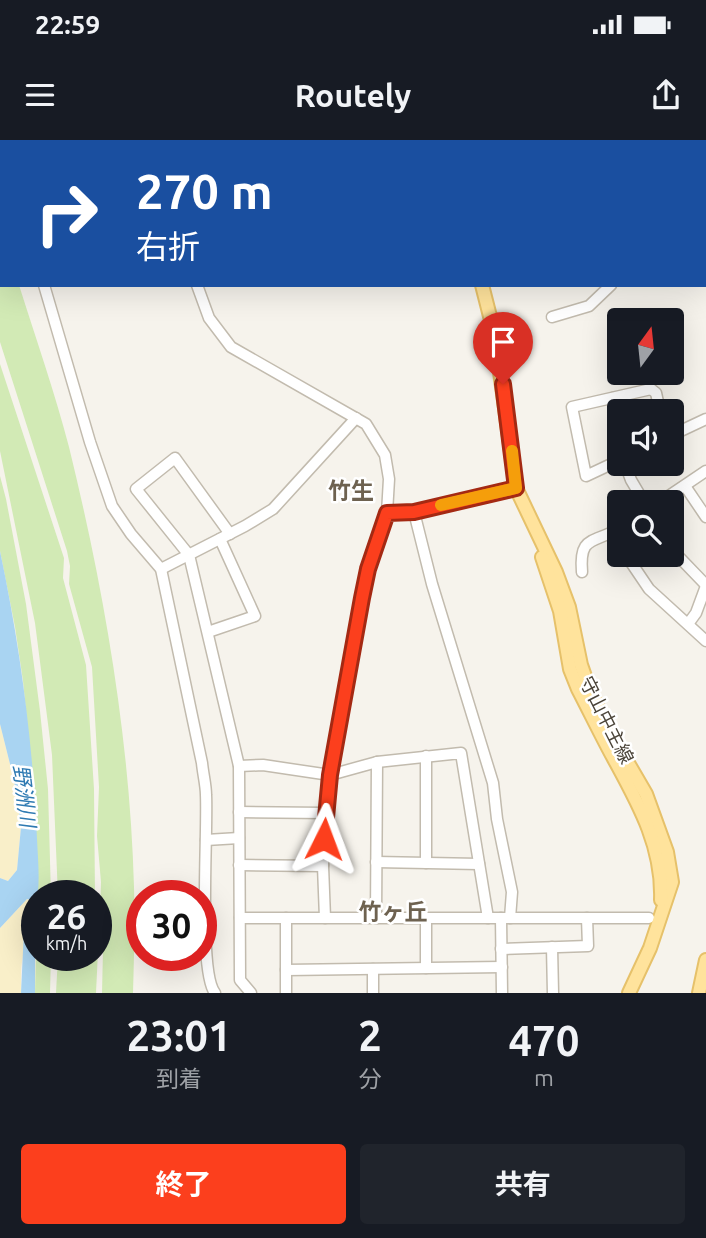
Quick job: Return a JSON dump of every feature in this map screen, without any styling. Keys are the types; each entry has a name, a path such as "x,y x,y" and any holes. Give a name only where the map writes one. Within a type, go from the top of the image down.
{"main road":[{"name":"守山中主線","path":"483,287 495,336 516,488 556,572 569,607 580,665 588,685 607,727 646,794 667,852 672,882 655,916 650,948 629,993"},
{"path":"699,993 706,960"}],"street":[{"path":"45,287 112,506 131,534 161,569 202,763 206,794 205,961 211,989 215,993"},
{"path":"198,287 209,318 231,347 366,424 385,455 389,479 387,513 366,579 325,813 325,918"},
{"path":"552,317 589,306 609,287"},
{"path":"608,399 651,388 657,399"},
{"path":"607,399 572,407 586,476 607,466"},
{"path":"161,569 273,509 356,418"},
{"path":"684,430 706,420"},
{"path":"230,534 175,458 136,489 189,555 239,766 240,980 251,993"},
{"path":"678,490 706,471"},
{"path":"685,485 706,517"},
{"path":"387,513 414,512 516,488"},
{"path":"414,512 432,584 493,783 512,892 502,949 502,993"},
{"path":"582,572 581,553 587,543 607,534"},
{"path":"208,632 255,616 220,539"},
{"path":"684,563 706,586 696,613 688,624"},
{"path":"634,567 649,589 706,641"},
{"path":"239,766 263,765 330,775 377,762 461,752 488,918"},
{"path":"426,756 426,863"},
{"path":"376,918 377,762"},
{"path":"239,812 325,813"},
{"path":"206,840 239,838"},
{"path":"376,862 479,864"},
{"path":"239,864 323,866"},
{"path":"240,918 655,916"},
{"path":"286,918 286,993"},
{"path":"426,918 426,968"},
{"path":"502,949 588,946 587,918"},
{"path":"552,947 553,993"},
{"path":"286,970 502,967"},
{"path":"373,969 373,993"}],"green space":[{"path":"0,287 20,287 52,386 82,501 104,610 127,776 133,880 126,880 126,971 133,971 133,993 102,993 103,971 112,971 112,880 101,880 92,667 69,584 67,551 0,342"},
{"path":"0,364 64,558 63,578 86,665 94,789 95,880 57,880 52,755 35,623 0,451"},
{"path":"0,476 26,604 40,711 48,789 51,880 37,880 33,783 23,681 0,551"},
{"path":"36,971 51,971 50,993 35,993"},
{"path":"57,971 97,971 96,993 56,993"}],"sand":[{"path":"0,724 14,780 21,827 17,870 8,881 0,878"},
{"path":"21,905 21,993 0,993 0,928"}],"water":[{"name":"野洲川","path":"0,551 14,622 29,730 39,874 39,880 21,880 21,905 0,928 0,878 8,881 17,870 21,827 14,780 0,724"},
{"path":"22,971 35,971 35,993 21,993"}],"slow traffic":[{"path":"441,505 516,488 512,451"}],"district":[{"name":"竹生","path":"351,491"},
{"name":"竹ヶ丘","path":"393,912"}],"route":[{"path":"324,839 330,775 362,598 368,569 387,513 414,512 516,488 503,384"}]}
